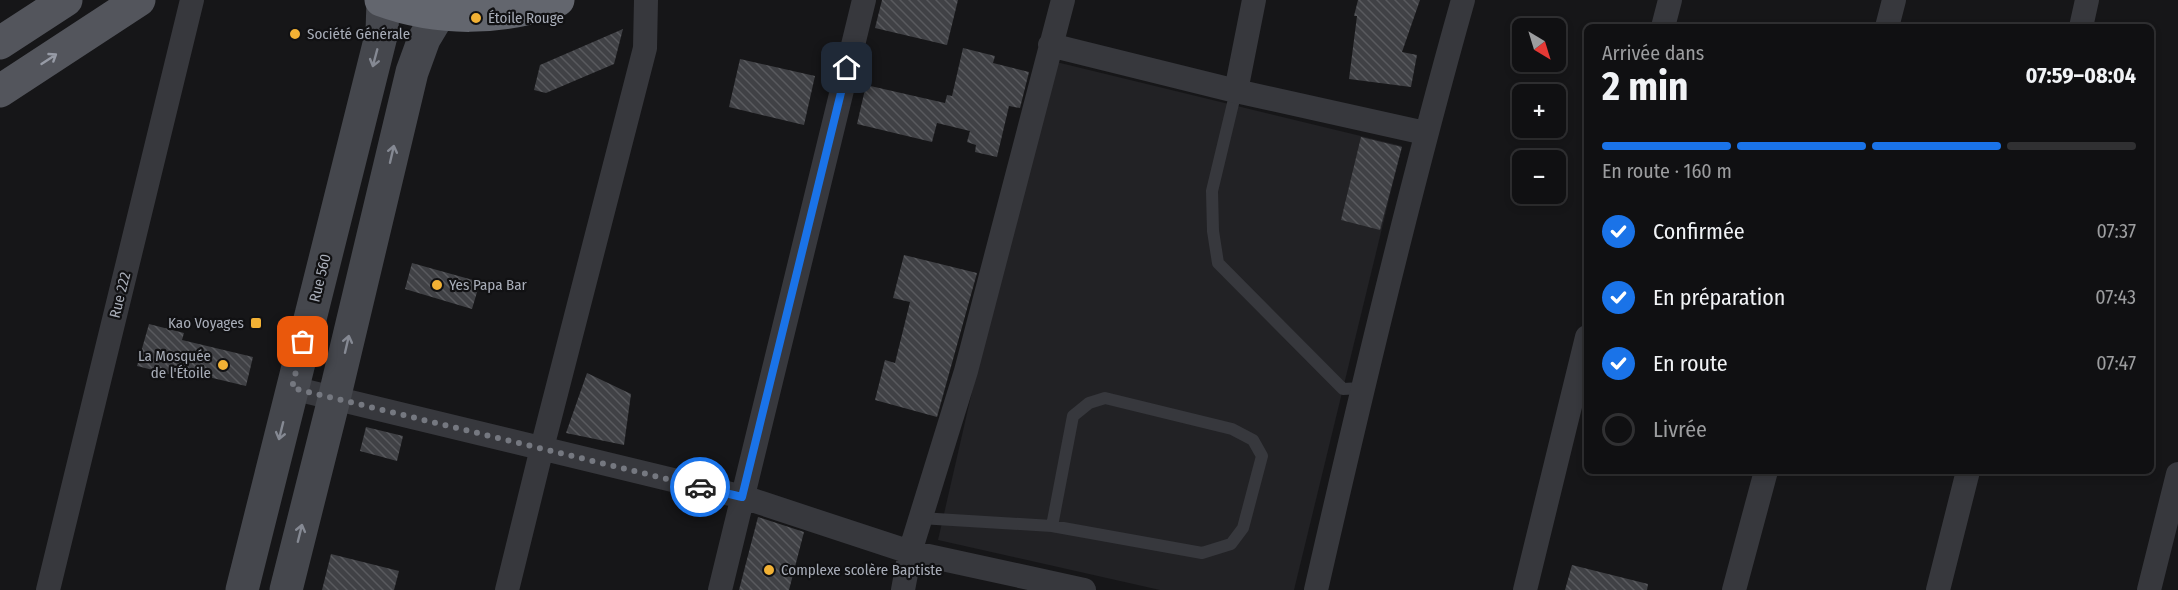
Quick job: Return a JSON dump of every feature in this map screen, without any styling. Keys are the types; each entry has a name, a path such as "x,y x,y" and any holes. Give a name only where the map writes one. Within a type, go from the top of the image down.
{"highway":[{"path":"382,0 411,9 439,14 473,16 507,13 558,0"}],"main road":[{"path":"0,44 66,0"},
{"path":"0,91 139,0"},
{"name":"Rue 560","path":"242,590 382,32 382,0"},
{"path":"286,590 412,72 424,39 439,14"}],"street":[{"name":"Rue 222","path":"48,590 192,0"},
{"path":"507,590 645,48 646,0"},
{"path":"720,590 864,0"},
{"path":"903,590 910,552 966,371 1063,0"},
{"path":"1236,91 1254,0"},
{"path":"1316,590 1362,387 1425,133 1463,0"},
{"path":"1664,24 1670,0"},
{"path":"1888,24 1894,0"},
{"path":"2081,24 2087,0"},
{"path":"1050,45 1236,91 1425,133"},
{"path":"1525,590 1584,350"},
{"path":"292,388 742,497 910,552 1084,590"},
{"path":"1734,590 1765,474"},
{"path":"1938,590 1967,474"},
{"path":"2149,590 2178,474"}],"lane":[{"path":"1236,91 1212,190 1213,231 1218,263 1343,389 1362,387"},
{"path":"920,518 1052,526 1202,553 1231,544 1243,528 1263,456 1253,440 1232,429 1105,398 1089,403 1073,416 1052,526"}],"shaded area":[{"path":"1048,60 1402,146 1294,590 1160,590 938,540"}],"building":[{"path":"882,0 958,0 947,45 875,28"},
{"path":"1358,0 1420,0 1402,52 1417,55 1411,87 1349,79 1357,16 1354,16"},
{"path":"623,29 614,64 546,93 534,90 540,65"},
{"path":"963,48 995,56 993,63 1029,72 1020,108 1009,106 997,157 975,152 976,145 967,142 970,131 937,123 932,142 857,124 866,85 945,103 947,95 952,96"},
{"path":"740,59 815,76 804,125 729,107"},
{"path":"1361,137 1402,147 1380,230 1341,220"},
{"path":"904,255 977,273 937,417 875,400 885,360 895,363 910,302 893,298"},
{"path":"412,263 480,282 472,309 405,289"},
{"path":"149,324 184,333 182,340 253,357 246,386 175,369 173,375 137,366"},
{"path":"587,373 631,394 624,445 566,433"},
{"path":"366,427 403,436 397,461 360,451"},
{"name":"Complexe scolère Baptiste","path":"758,517 804,532 789,590 739,590"},
{"path":"331,554 399,571 394,590 322,590"},
{"path":"1572,565 1648,584 1647,590 1565,590"}],"way so far":[{"path":"303,342 292,388 700,487"}],"place":[{"name":"Étoile Rouge","path":"476,18"},
{"name":"Société Générale","path":"295,34"},
{"name":"Yes Papa Bar","path":"437,285"},
{"name":"Kao Voyages","path":"256,323"},
{"name":"La Mosquée de l'Étoile","path":"223,365"},
{"name":"Complexe scolère Baptiste","path":"769,570"}],"route":[{"path":"700,487 742,497 847,68"}]}
